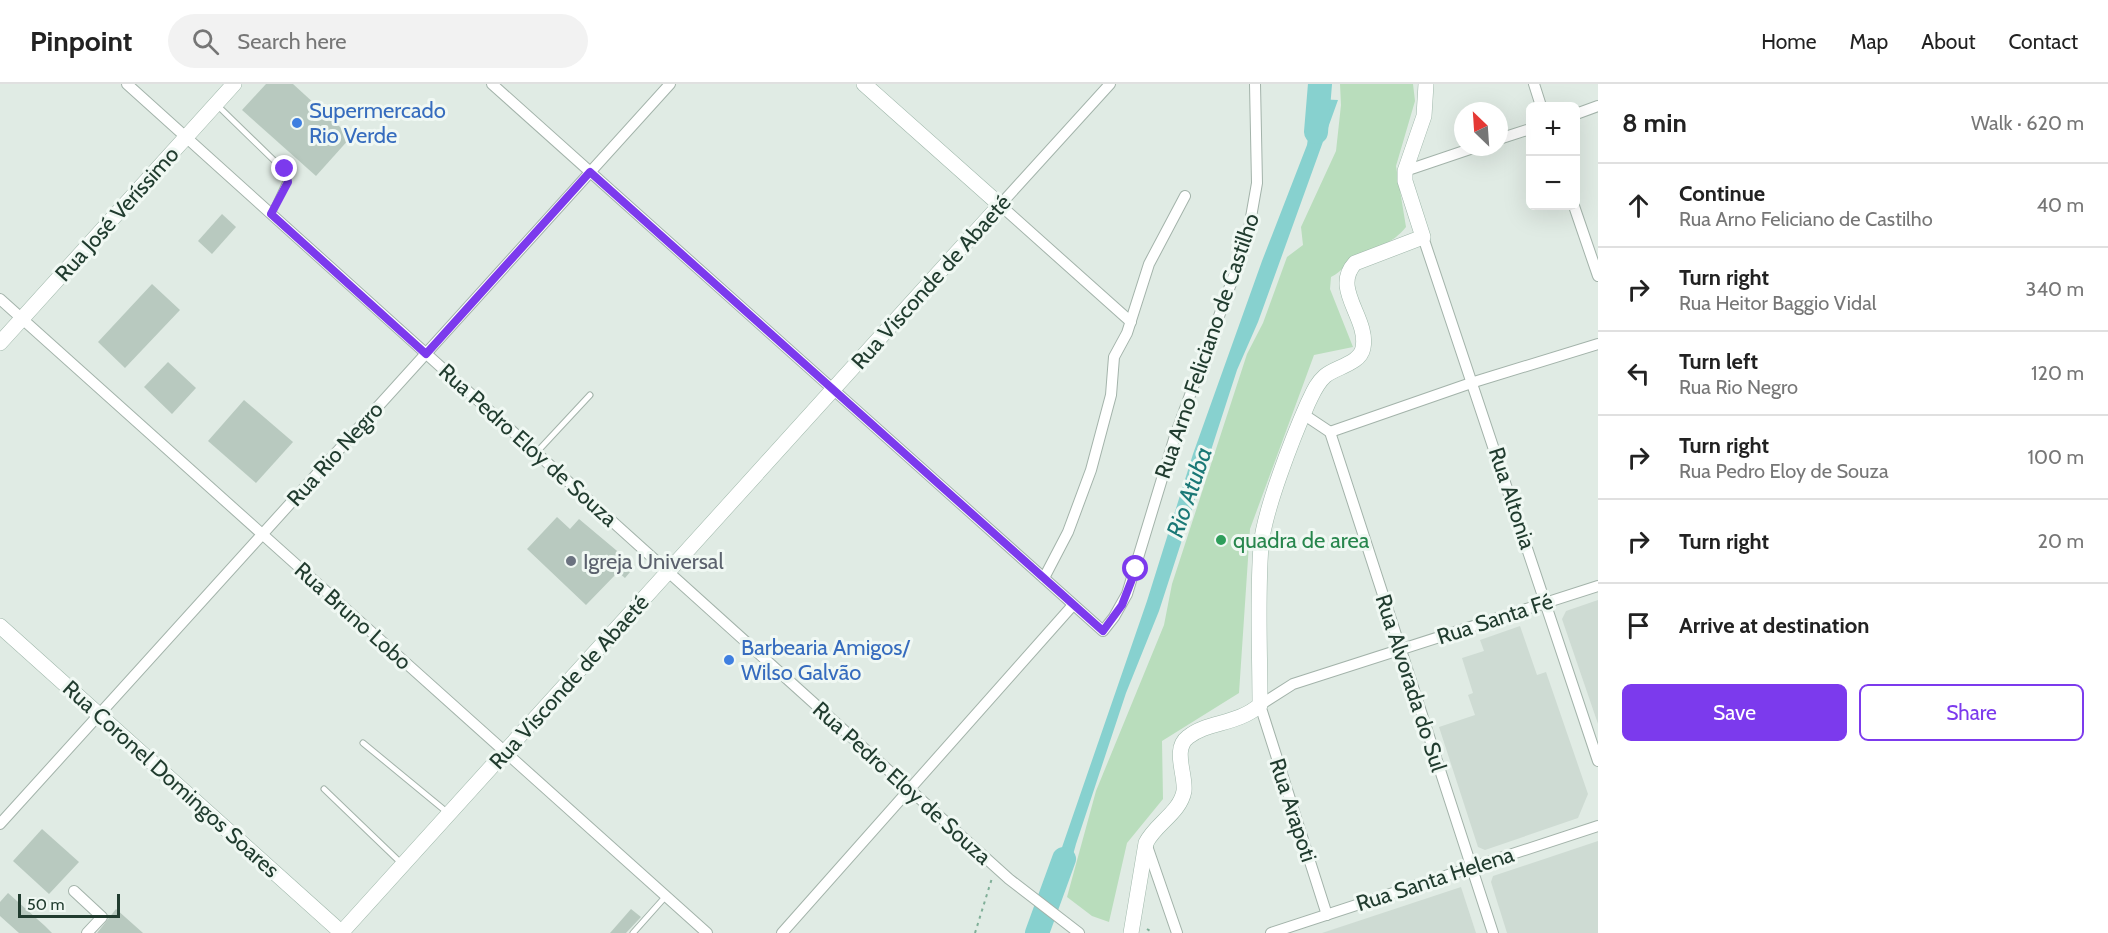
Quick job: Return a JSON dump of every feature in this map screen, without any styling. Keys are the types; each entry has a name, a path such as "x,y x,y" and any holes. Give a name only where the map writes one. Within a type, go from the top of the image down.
{"street":[{"name":"Rua Pedro Eloy de Souza","path":"127,84 1009,879 1076,931"},
{"name":"Rua José Veríssimo","path":"0,343 234,84"},
{"path":"492,84 1073,605 782,933"},
{"name":"Rua Rio Negro","path":"0,824 670,84"},
{"path":"864,84 1131,322"},
{"name":"Rua Visconde de Abaeté","path":"341,933 1110,84"},
{"name":"Rua Arno Feliciano de Castilho","path":"1073,605 1103,631 1127,594 1178,427 1247,240 1257,183 1255,84"},
{"path":"1131,933 1146,843 1152,831 1180,802 1184,789 1180,750 1184,739 1193,733 1238,720 1260,705 1261,544 1267,518 1303,414 1317,384 1327,374 1355,360 1363,350 1364,336 1345,282 1347,271 1355,263 1423,237 1405,181 1405,171 1424,116 1426,84"},
{"path":"1534,84 1540,102"},
{"path":"1580,112 1598,106"},
{"path":"1508,136 1526,130"},
{"path":"1405,171 1454,154"},
{"path":"1044,578 1068,532 1085,489 1111,395 1112,363 1131,322 1149,264 1185,196"},
{"path":"1575,210 1598,276"},
{"name":"Rua Altonia","path":"1423,237 1474,382 1598,761"},
{"name":"Rua Bruno Lobo","path":"0,299 707,933"},
{"path":"1303,414 1330,432 1474,382 1598,344"},
{"name":"Rua Alvorada do Sul","path":"1330,432 1493,933"},
{"name":"Rua Santa Fé","path":"1260,705 1278,691 1293,684 1598,586"},
{"name":"Rua Coronel Domingos Soares","path":"0,626 341,933"},
{"name":"Rua Arapoti","path":"1260,705 1327,915"},
{"name":"Rua Santa Helena","path":"1271,933 1598,826"},
{"path":"1146,843 1177,933"},
{"path":"74,891 102,917 87,933"}],"lane":[{"path":"216,104 288,175 288,182 271,214"},
{"path":"536,453 590,395"},
{"path":"363,743 449,814"},
{"path":"324,789 403,865"},
{"path":"633,933 666,896"}],"path":[{"path":"975,933 996,867"}],"shaded area":[{"path":"1598,600 1598,724 1562,619 1566,611"},
{"path":"1520,626 1537,675 1546,672 1588,794 1578,818 1485,850 1478,847 1439,727 1475,715 1468,695 1473,693 1462,658 1484,651 1480,640"},
{"path":"1598,841 1598,933 1507,933 1491,882 1493,876"},
{"path":"1461,887 1476,933 1322,933"}],"green space":[{"path":"1340,84 1413,84 1415,101 1396,166 1406,227 1390,241 1362,253 1331,277 1330,289 1353,347 1314,355 1250,529 1239,693 1162,741 1163,799 1127,843 1109,922 1092,916 1067,897 1096,791 1164,625 1172,584 1247,354 1263,323 1287,257 1303,245 1301,227 1336,151 1341,105"}],"water":[{"path":"1314,99 1338,100 1258,322 1237,370 1159,611 1126,693 1076,844 1061,898 1049,885 1147,601 1193,454 1262,261 1307,145"}],"building":[{"name":"Supermercado Rio Verde","path":"266,84 293,84 351,137 316,176 242,110"},
{"path":"222,214 236,227 212,254 198,241"},
{"path":"152,284 180,310 125,368 98,342"},
{"path":"168,362 196,388 172,414 144,387"},
{"path":"244,400 293,442 256,483 208,441"},
{"name":"Igreja Universal","path":"557,517 570,529 579,519 635,566 625,578 618,572 586,605 527,549"},
{"path":"42,829 79,862 49,894 13,861"},
{"path":"8,893 52,933 19,933 0,916 0,902"},
{"path":"116,909 143,933 97,933"},
{"path":"631,909 641,917 626,933 610,933"}],"waterway":[{"name":"Rio Atuba","path":"1316,132 1320,84"},
{"name":"Rio Atuba","path":"1037,933 1064,859"}],"place":[{"name":"Supermercado Rio Verde","path":"297,123"},
{"name":"quadra de area","path":"1221,540"},
{"name":"Igreja Universal","path":"571,561"},
{"name":"Barbearia Amigos/ Wilso Galvão","path":"729,660"}],"route":[{"path":"285,169 288,182 271,214 426,354 590,172 1103,631 1122,605 1136,569"}]}
